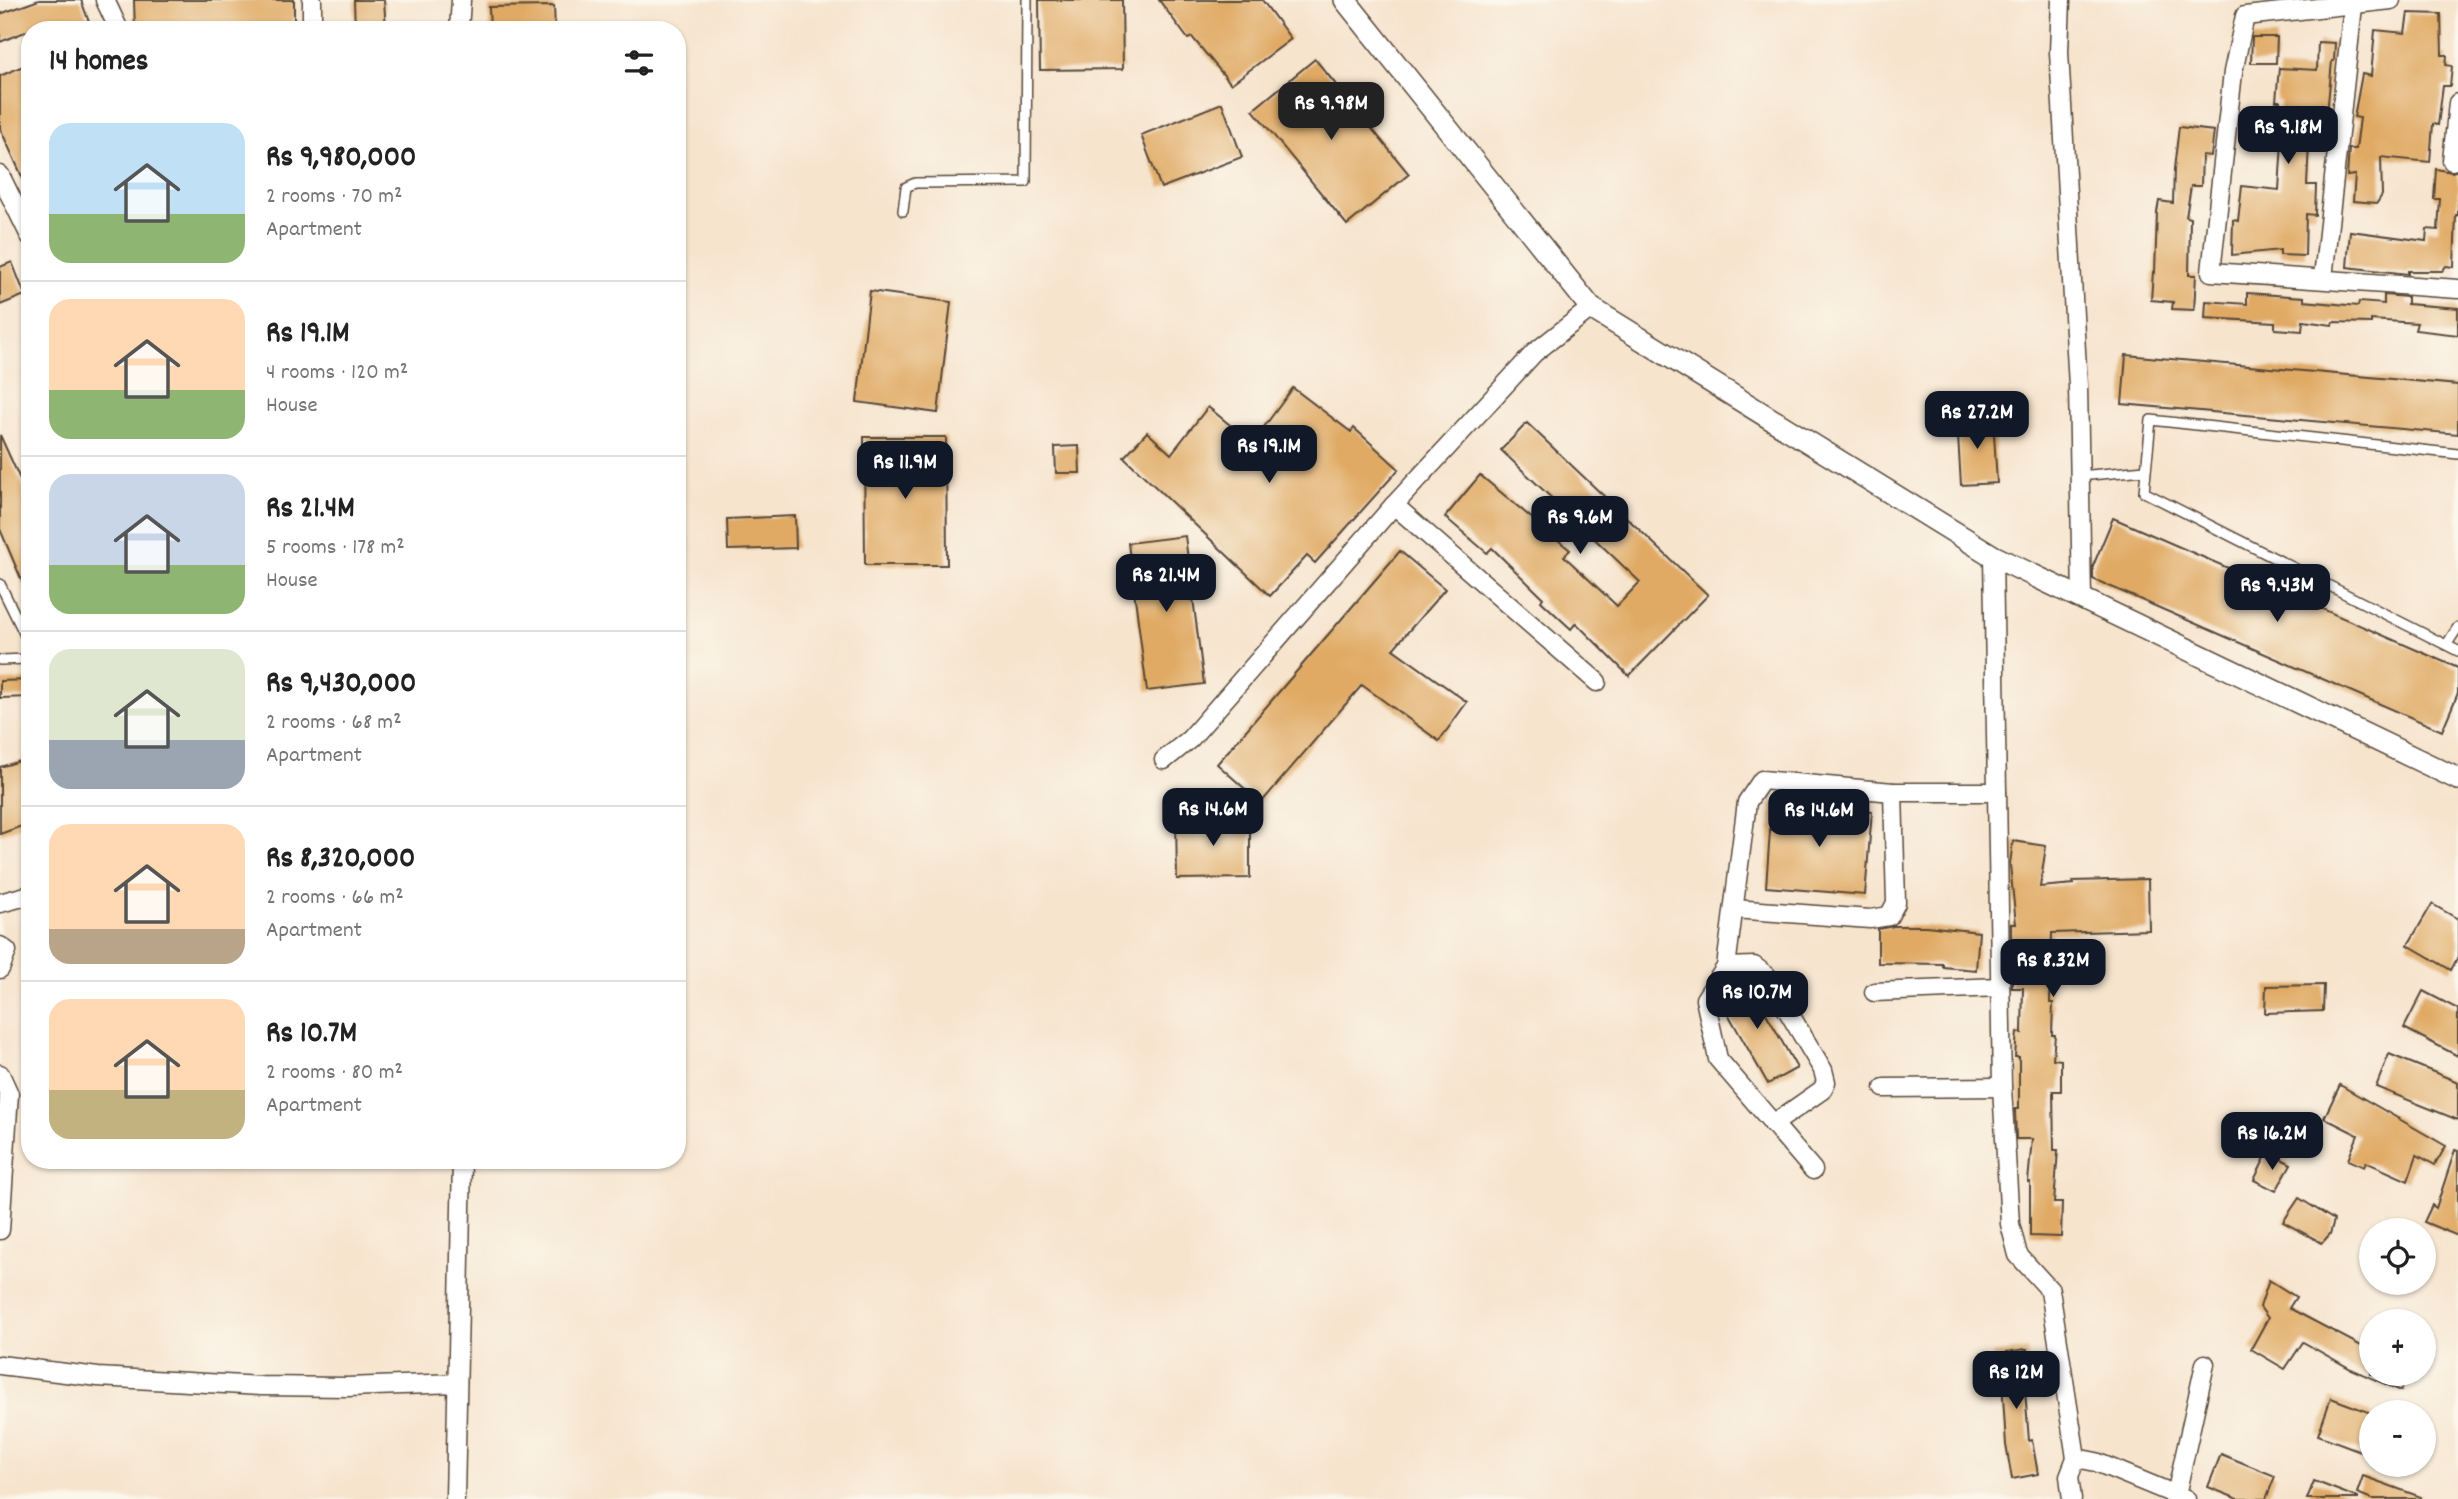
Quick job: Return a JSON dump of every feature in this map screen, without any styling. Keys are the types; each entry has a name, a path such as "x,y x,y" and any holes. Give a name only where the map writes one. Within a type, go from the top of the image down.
{"street":[{"path":"105,0 115,21"},
{"path":"312,0 312,21"},
{"path":"460,21 461,0"},
{"path":"1345,0 1591,308 1993,556 2458,779"},
{"path":"2061,0 2059,52 2078,386 2082,599"},
{"path":"2391,0 2245,16 2232,72 2211,272 2458,289"},
{"path":"2323,278 2353,6"},
{"path":"2452,161 2458,103"},
{"path":"0,175 21,218"},
{"path":"1164,760 1190,739 1394,505 1534,354 1591,308"},
{"path":"1394,505 1597,682"},
{"path":"1993,556 2002,1087 2010,1224 2018,1255 2050,1290 2076,1458 2069,1476 2072,1499"},
{"path":"1813,1170 1718,1059 1705,999 1726,967 1746,802 1762,780 1893,792 1997,792"},
{"path":"1734,909 1870,919 1889,916 1896,903 1893,792"},
{"path":"0,903 21,897"},
{"path":"0,946 7,951 0,969"},
{"path":"1726,967 1754,967 1767,976 1823,1070 1826,1082 1822,1090 1773,1124"},
{"path":"1874,992 2000,987"},
{"path":"0,1074 9,1094 0,1230"},
{"path":"1884,1088 2002,1087"},
{"path":"455,1499 462,1169"},
{"path":"2076,1458 2096,1462 2181,1497 2205,1364"},
{"path":"0,1365 98,1377 261,1386 347,1387 457,1383"}],"lane":[{"path":"903,211 906,187 915,183 1027,183 1027,0"},
{"path":"2458,454 2151,419 2144,492 2458,650"},
{"path":"2079,477 2145,470"},
{"path":"0,583 21,627"},
{"path":"2447,644 2458,627"},
{"path":"0,660 21,659"}],"building":[{"path":"39,0 81,0 89,21 21,21 21,34 0,42 0,14"},
{"path":"134,0 294,0 294,21 135,21"},
{"path":"354,0 384,0 385,21 355,21"},
{"path":"1039,0 1122,0 1123,69 1040,70"},
{"path":"1159,0 1262,0 1291,39 1231,84 1192,37 1188,39"},
{"path":"554,6 555,21 490,21 489,7"},
{"path":"2408,13 2441,14 2442,55 2447,55 2446,65 2452,66 2450,86 2443,86 2438,125 2433,124 2430,162 2381,157 2382,195 2377,203 2353,201 2355,175 2347,176 2349,149 2356,149 2360,118 2354,117 2362,74 2371,76 2375,30 2405,33"},
{"path":"2252,37 2277,37 2276,63 2251,63"},
{"path":"2318,42 2335,43 2334,61 2327,114 2321,114 2321,123 2318,122 2317,143 2309,143 2307,185 2316,185 2315,215 2306,214 2305,256 2280,255 2280,250 2232,255 2233,220 2238,221 2242,186 2279,190 2283,125 2279,125 2280,101 2276,101 2279,68 2317,70"},
{"path":"1315,59 1409,174 1347,225 1253,110"},
{"path":"21,67 21,174 0,128 0,76"},
{"path":"1222,103 1242,157 1161,188 1141,135"},
{"path":"2179,127 2214,131 2211,156 2202,155 2201,186 2191,186 2186,217 2190,218 2189,275 2196,275 2194,310 2172,309 2173,302 2151,300 2153,272 2155,273 2157,212 2159,201 2173,203"},
{"path":"2436,169 2452,172 2458,170 2454,267 2446,266 2442,271 2408,271 2408,274 2347,267 2350,231 2426,241 2427,229 2438,230 2440,199 2434,199"},
{"path":"12,262 21,285 21,297 0,305 0,267"},
{"path":"870,291 951,302 938,413 857,402"},
{"path":"2247,293 2304,297 2304,301 2358,306 2359,302 2384,304 2384,295 2407,297 2407,304 2458,308 2458,335 2415,330 2417,323 2371,320 2371,323 2333,322 2332,325 2303,321 2302,331 2275,329 2275,322 2205,318 2206,301 2247,304"},
{"path":"2126,355 2458,385 2458,434 2122,404"},
{"path":"1293,388 1351,432 1354,428 1399,469 1315,563 1307,556 1270,596 1124,457 1147,432 1171,454 1208,407 1252,443"},
{"path":"1993,418 1997,483 1961,485 1957,420"},
{"path":"1527,423 1708,595 1629,676 1576,623 1571,629 1541,601 1543,598 1492,548 1487,553 1445,517 1480,475 1570,550 1564,556 1617,606 1640,582 1501,450"},
{"path":"0,435 21,481 21,579 0,529"},
{"path":"864,437 946,437 947,565 865,565"},
{"path":"1079,446 1080,473 1056,473 1055,447"},
{"path":"795,516 796,548 728,550 727,519"},
{"path":"2113,518 2458,668 2458,693 2442,731 2093,579 2093,566"},
{"path":"1185,536 1204,684 1147,691 1128,543"},
{"path":"1400,551 1445,589 1393,649 1467,702 1439,741 1362,685 1261,803 1217,764"},
{"path":"21,680 21,697 0,698 0,681"},
{"path":"21,761 21,826 0,834 0,767"},
{"path":"1772,803 1872,811 1865,895 1766,887"},
{"path":"1176,818 1250,818 1250,878 1177,879"},
{"path":"2013,841 2046,846 2040,887 2074,884 2073,881 2148,879 2149,930 2052,933 2050,1003 2053,1003 2052,1035 2055,1035 2053,1059 2061,1060 2061,1091 2053,1091 2054,1150 2058,1150 2054,1203 2062,1203 2061,1237 2030,1236 2028,1182 2032,1139 2016,1139 2019,1057 2015,1057 2017,1032 2022,1033 2023,988 2012,988 2011,924 2016,924 2010,864"},
{"path":"2432,904 2458,919 2458,957 2451,970 2408,945"},
{"path":"1926,926 1979,932 1976,970 1943,967 1943,964 1878,963 1878,929"},
{"path":"1746,978 1797,1068 1768,1084 1719,998 1725,989"},
{"path":"2324,985 2323,1011 2265,1013 2266,986"},
{"path":"2423,991 2458,1009 2458,1056 2404,1028"},
{"path":"2389,1054 2458,1082 2458,1120 2376,1087"},
{"path":"2340,1085 2446,1146 2435,1165 2417,1155 2408,1181 2366,1162 2364,1167 2348,1160 2358,1135 2324,1118"},
{"path":"2455,1150 2458,1151 2458,1236 2436,1227 2436,1218 2426,1218 2432,1205 2436,1208"},
{"path":"2268,1152 2291,1164 2276,1191 2254,1180"},
{"path":"2299,1198 2334,1220 2330,1234 2322,1243 2283,1222"},
{"path":"2269,1280 2296,1297 2289,1308 2359,1345 2359,1373 2303,1342 2285,1369 2251,1349 2268,1318 2260,1307"},
{"path":"2027,1349 2031,1376 2024,1377 2029,1441 2032,1440 2038,1474 2012,1479 2006,1445 2002,1380 1996,1381 1992,1354"},
{"path":"2390,1386 2403,1386 2401,1391"},
{"path":"2331,1398 2359,1408 2359,1450 2318,1435"},
{"path":"2221,1454 2275,1476 2266,1499 2238,1499 2208,1487"},
{"path":"2363,1477 2366,1477 2421,1497 2372,1499 2357,1493"},
{"path":"2314,1481 2358,1498 2358,1499 2307,1499"}]}
